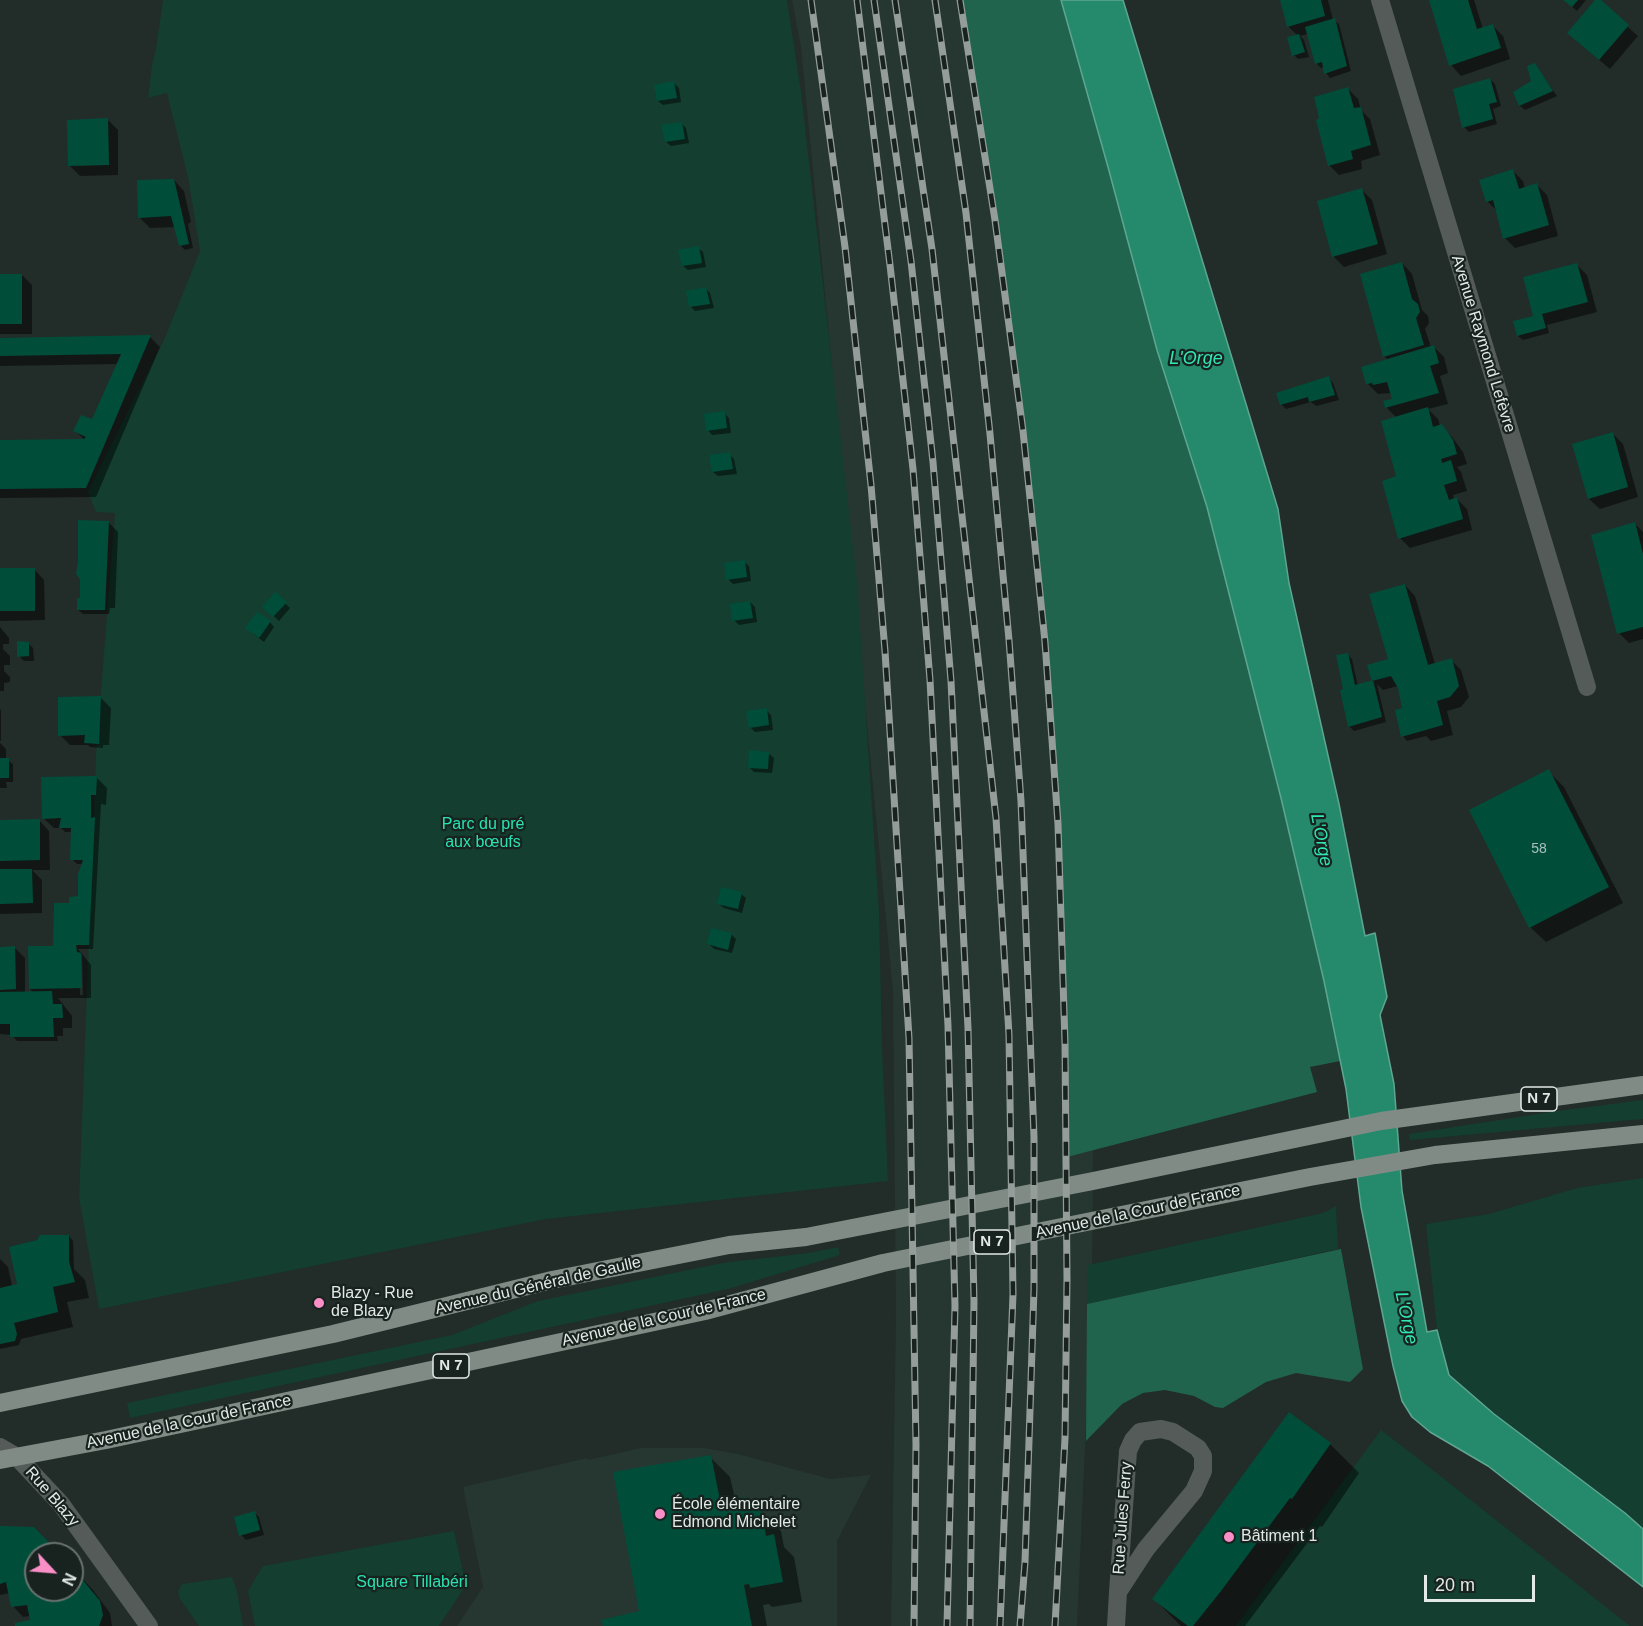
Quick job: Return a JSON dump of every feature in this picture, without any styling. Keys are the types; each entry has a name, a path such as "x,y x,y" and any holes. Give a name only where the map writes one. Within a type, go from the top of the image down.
{"main road":[{"name":"Avenue du Général de Gaulle","path":"0,1403 333,1334 552,1280 729,1245 806,1237 1381,1121 1643,1085"},
{"name":"Avenue de la Cour de France","path":"9,1458 106,1440 705,1311 883,1263 1310,1177 1435,1155 1643,1134"}],"street":[{"name":"Avenue Raymond Lefèvre","path":"1380,0 1587,687"},
{"name":"Rue Jules Ferry","path":"1116,1626 1118,1592 1128,1450 1132,1440 1140,1432 1161,1429 1173,1431 1198,1448 1203,1456 1203,1471 1194,1491 1146,1549 1118,1592"},
{"path":"0,1447 9,1458"},
{"name":"Rue Blazy","path":"9,1458 62,1504 149,1626"}],"shaded area":[{"path":"792,0 982,0 993,63 1093,1148 1092,1294 1077,1626 891,1626 896,1315 893,991 801,47"},
{"path":"960,0 1061,0 1157,350 1207,507 1281,798 1324,981 1340,1061 1310,1067 1317,1092 1067,1157 1058,824 1045,642 1023,431 995,220"},
{"path":"1341,1249 1363,1369 1350,1382 1296,1373 1266,1382 1223,1408 1215,1407 1194,1396 1165,1390 1143,1393 1122,1404 1086,1441 1087,1304"},
{"name":"École élémentaire Edmond Michelet","path":"641,1448 704,1448 738,1454 830,1479 871,1475 837,1541 837,1626 457,1626 483,1587 463,1487"}],"green space":[{"name":"Parc du pré aux bœufs","path":"163,0 787,0 801,92 857,583 879,911 888,1181 546,1219 99,1309 79,1198 96,755 115,513 96,512 88,492 164,340 200,251 188,177 167,93 148,98"},
{"path":"1643,1100 1643,1119 1410,1140 1409,1134 1557,1111"},
{"path":"1643,1178 1643,1529 1494,1414 1448,1375 1437,1330 1426,1224 1489,1214 1577,1188"},
{"path":"1336,1206 1338,1249 1087,1304 1088,1265 1323,1213"},
{"path":"838,1247 840,1255 728,1289 130,1418 127,1403 452,1335 538,1301 722,1263 808,1253"},
{"path":"1381,1430 1424,1463 1630,1626 1236,1626"},
{"name":"Square Tillabéri","path":"454,1531 466,1585 439,1626 255,1626 248,1591 263,1566"},
{"path":"232,1577 237,1591 243,1626 199,1626 180,1599 178,1592 182,1584"}],"water":[{"name":"L'Orge","path":"1061,0 1123,0 1278,509 1289,583 1339,804 1365,936 1375,933 1387,997 1380,1015 1394,1084 1402,1191 1427,1332 1437,1330 1449,1375 1494,1414 1643,1529 1643,1587 1488,1466 1430,1432 1412,1417 1402,1401 1361,1207 1346,1089 1324,981 1281,798 1207,507 1157,350"}],"building":[{"path":"1280,0 1321,0 1325,16 1287,27"},
{"path":"1429,0 1468,0 1477,29 1493,24 1501,48 1449,66"},
{"path":"1563,0 1578,0 1572,7"},
{"path":"1595,0 1601,0 1629,25 1599,60 1567,33"},
{"path":"1335,18 1347,66 1324,74 1322,62 1315,64 1305,27"},
{"path":"1299,34 1305,52 1292,56 1287,37"},
{"path":"1535,63 1553,91 1519,106 1513,92 1531,81 1527,66"},
{"path":"1490,78 1497,102 1489,104 1493,119 1462,128 1453,89"},
{"path":"674,81 677,98 657,101 654,85"},
{"path":"1348,87 1354,108 1361,107 1371,145 1351,151 1353,159 1328,166 1316,120 1319,118 1314,97"},
{"path":"108,118 109,165 68,166 67,120"},
{"path":"682,122 685,139 665,142 661,125"},
{"path":"1513,169 1519,189 1537,183 1549,225 1503,239 1493,200 1486,202 1479,180"},
{"path":"174,179 189,244 179,246 171,216 138,218 137,180"},
{"path":"1362,188 1378,244 1332,257 1317,201"},
{"path":"699,246 702,263 682,266 678,250"},
{"path":"1402,262 1412,299 1418,304 1420,312 1416,318 1424,345 1383,357 1360,274"},
{"path":"1577,263 1588,302 1542,314 1546,328 1517,336 1513,321 1533,316 1523,277"},
{"path":"0,274 22,274 22,324 0,324"},
{"path":"706,287 710,304 689,307 686,291"},
{"path":"151,335 86,488 0,489 0,440 84,439 86,437 73,431 81,415 92,419 121,354 0,356 0,338"},
{"path":"1434,345 1439,363 1430,366 1439,393 1385,408 1383,401 1392,399 1387,382 1366,384 1361,367"},
{"path":"1329,376 1335,395 1309,402 1308,397 1280,405 1276,393"},
{"path":"1428,407 1433,427 1442,424 1453,440 1457,454 1441,459 1442,463 1451,460 1457,481 1444,485 1449,500 1457,497 1463,519 1398,539 1382,481 1396,476 1381,421"},
{"path":"725,411 727,428 706,431 704,414"},
{"path":"1613,432 1628,487 1588,499 1572,444"},
{"path":"730,452 733,469 712,472 709,455"},
{"path":"78,520 109,521 105,610 77,610 77,598 80,598 80,579 76,574"},
{"path":"1635,522 1643,554 1643,627 1617,634 1591,535"},
{"path":"745,560 747,577 726,580 724,563"},
{"path":"0,568 35,568 35,611 0,611"},
{"path":"1405,584 1428,665 1452,658 1459,686 1450,697 1437,701 1443,725 1401,737 1395,710 1402,708 1398,688 1391,676 1372,681 1367,665 1388,659 1369,594"},
{"path":"275,592 287,602 273,617 262,607"},
{"path":"750,601 753,618 732,621 730,604"},
{"path":"257,612 271,621 259,638 245,628"},
{"path":"17,641 29,642 29,656 17,657"},
{"path":"1348,653 1355,685 1373,680 1382,717 1348,727 1340,690 1343,689 1336,655"},
{"path":"101,696 99,744 84,743 85,735 58,736 58,697"},
{"path":"767,708 769,725 749,728 746,711"},
{"path":"749,750 769,752 768,769 748,768"},
{"path":"0,758 9,758 9,778 0,778"},
{"path":"1549,769 1609,887 1529,928 1469,810"},
{"path":"97,776 96,795 91,795 91,818 95,817 89,945 76,945 77,952 81,953 82,988 29,989 28,946 53,946 54,903 69,903 69,897 78,896 78,874 83,860 70,860 71,828 59,828 61,818 42,819 41,777"},
{"path":"40,819 40,860 0,861 0,820"},
{"path":"0,869 32,869 33,903 0,904"},
{"path":"721,887 742,892 738,909 717,904"},
{"path":"711,928 732,933 728,950 707,944"},
{"path":"15,946 16,989 0,990 0,947"},
{"path":"52,991 53,1004 62,1004 63,1018 53,1018 54,1037 10,1037 10,1024 0,1024 0,992"},
{"path":"40,1235 69,1235 69,1262 75,1282 53,1287 58,1312 14,1323 17,1334 15,1341 0,1344 0,1288 17,1284 9,1247 37,1240"},
{"name":"Bâtiment 1","path":"1289,1412 1331,1443 1292,1499 1290,1498 1221,1591 1193,1626 1188,1626 1152,1599"},
{"path":"711,1455 720,1500 745,1497 748,1511 761,1509 766,1536 774,1534 783,1582 750,1588 749,1584 744,1585 752,1626 603,1626 601,1620 639,1611 613,1472"},
{"path":"255,1511 260,1530 239,1536 234,1517"},
{"path":"0,1526 34,1527 48,1542 24,1542 24,1602 84,1602 84,1582 100,1601 103,1615 99,1626 15,1626 15,1623 30,1620 27,1605 11,1607 6,1582 0,1584"}],"railway":[{"path":"811,0 845,247 871,485 885,651 909,1038 916,1445 914,1626"},
{"path":"857,0 913,469 930,680 948,1026 955,1306 947,1626"},
{"path":"874,0 911,261 933,462 951,681 968,1028 974,1301 970,1626"},
{"path":"895,0 932,249 996,818 1009,1035 1013,1294 1000,1626"},
{"path":"935,0 966,213 990,434 1021,801 1034,1137 1034,1289 1025,1562 1020,1626"},
{"path":"960,0 995,220 1023,431 1045,642 1058,824 1065,1043 1067,1279 1065,1438 1055,1626"}],"place":[{"name":"Blazy - Rue de Blazy","path":"319,1303"},
{"name":"École élémentaire Edmond Michelet","path":"660,1514"},
{"name":"Bâtiment 1","path":"1229,1537"}]}
